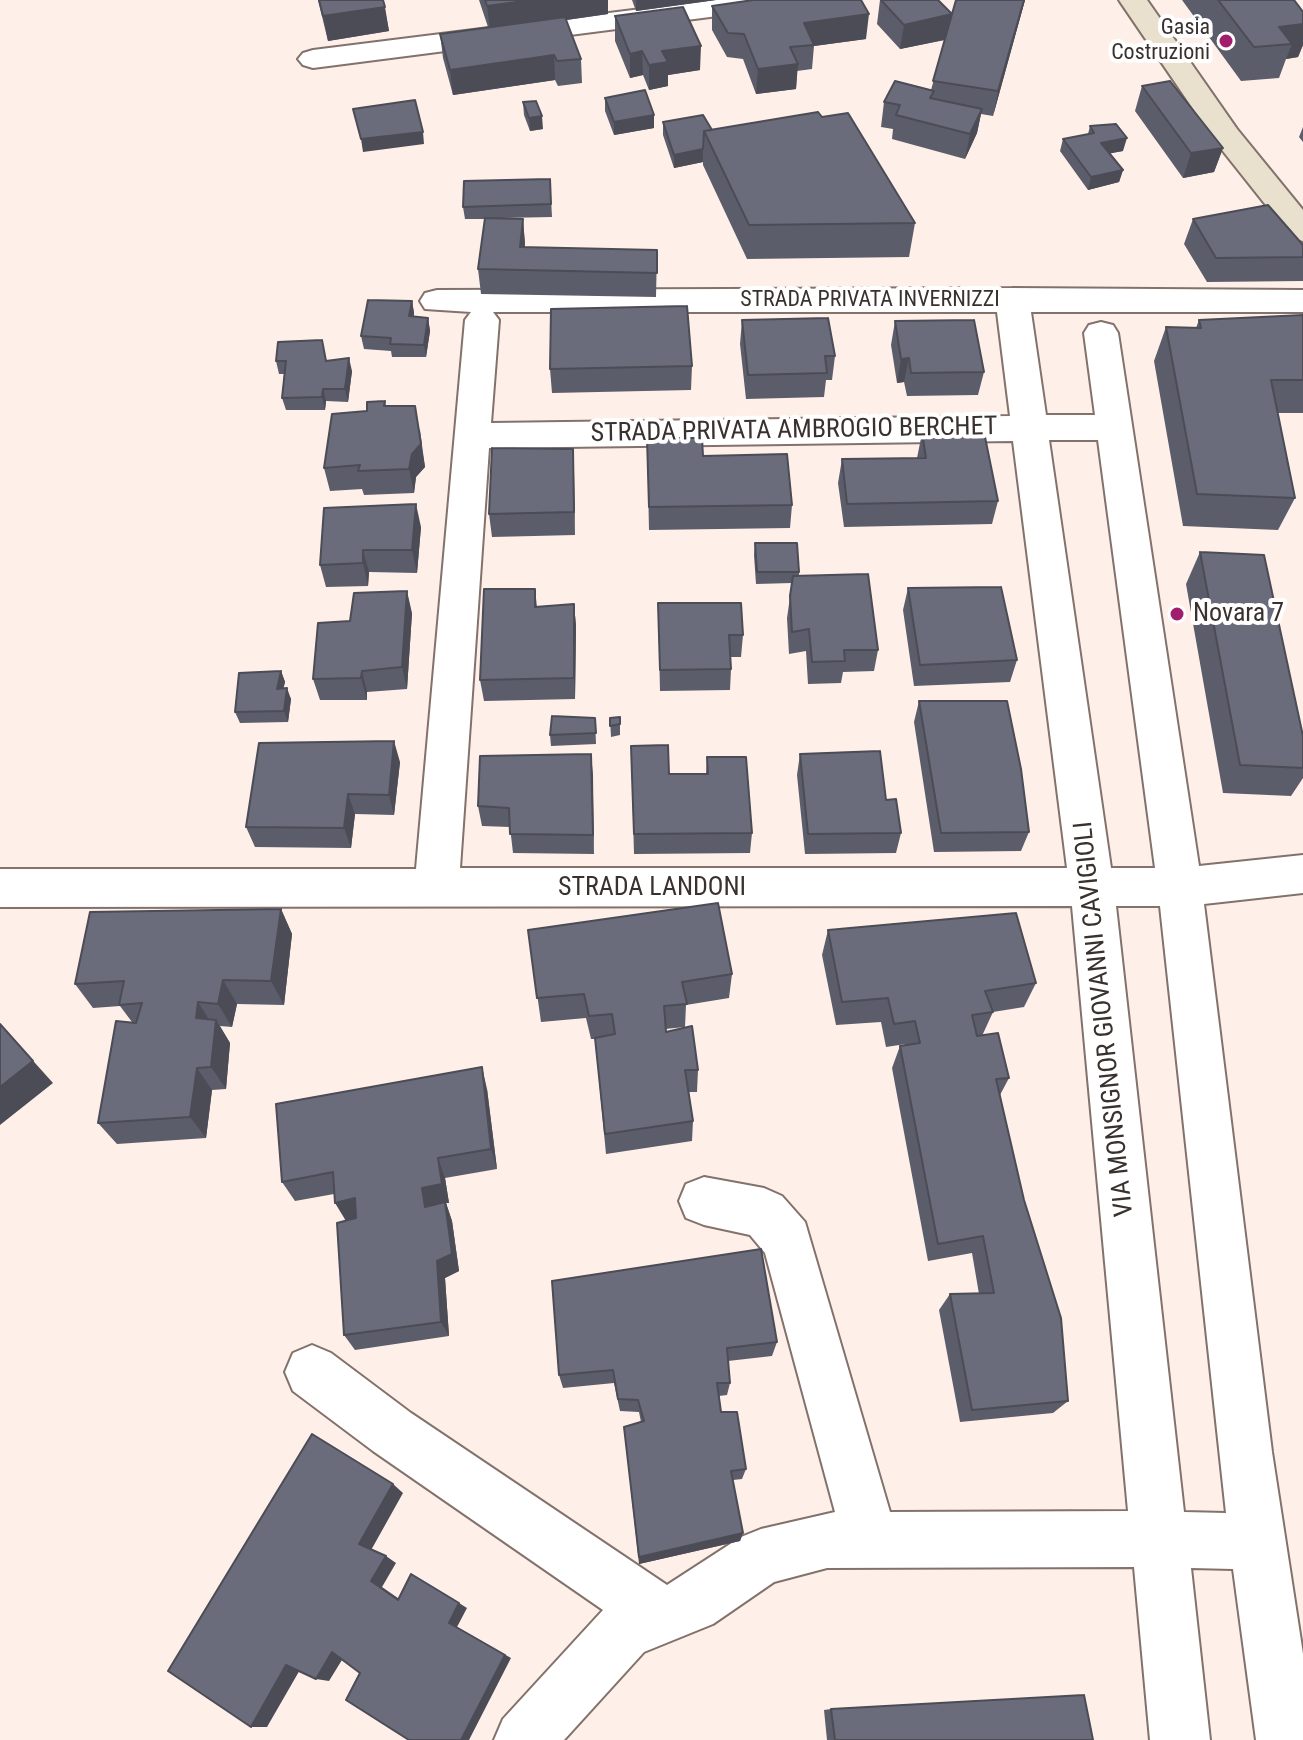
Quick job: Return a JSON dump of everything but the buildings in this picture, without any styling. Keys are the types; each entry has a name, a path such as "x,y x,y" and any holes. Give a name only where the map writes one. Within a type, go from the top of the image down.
{"main road":[{"path":"1133,0 1226,135 1303,231"}],"street":[{"path":"313,59 780,0"},
{"name":"VIA MONSIGNOR GIOVANNI CAVIGIOLI","path":"1012,299 1092,887 1180,1740"},
{"name":"STRADA PRIVATA INVERNIZZI","path":"437,301 1303,301"},
{"path":"436,889 482,320"},
{"path":"1101,333 1180,887 1258,1542 1286,1740"},
{"name":"STRADA PRIVATA AMBROGIO BERCHET","path":"472,436 1115,427"},
{"name":"STRADA LANDONI","path":"0,888 1180,887 1303,874"},
{"path":"704,1201 764,1213 787,1240 870,1539"},
{"path":"312,1372 392,1432 662,1616"},
{"path":"524,1740 624,1630 693,1604 761,1557 827,1540 1159,1539 1258,1542"}],"place":[{"name":"Gasia Costruzioni","path":"1226,41"},
{"name":"Novara 7","path":"1177,614"}]}
